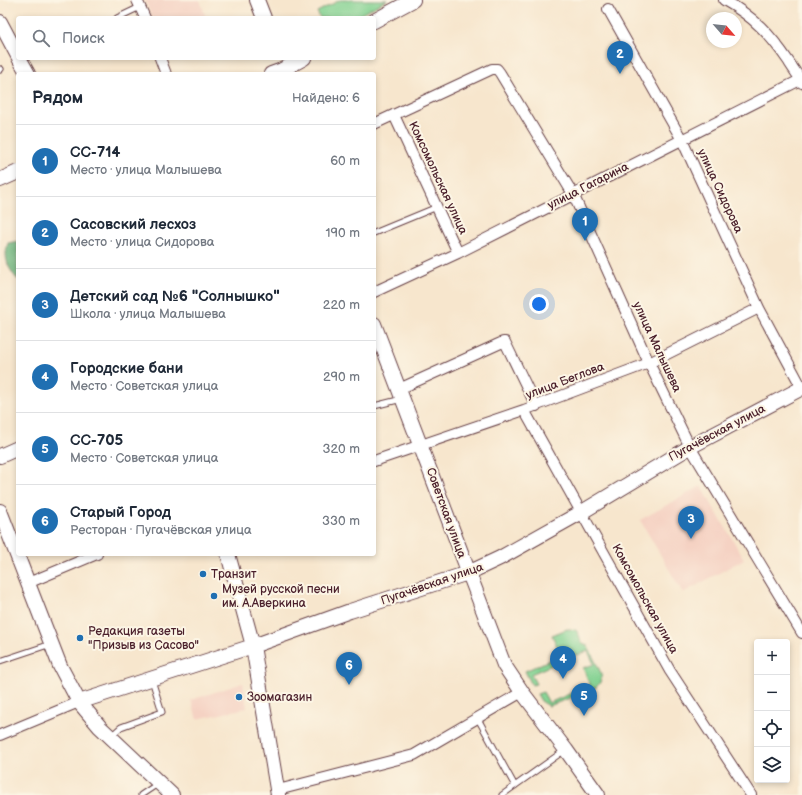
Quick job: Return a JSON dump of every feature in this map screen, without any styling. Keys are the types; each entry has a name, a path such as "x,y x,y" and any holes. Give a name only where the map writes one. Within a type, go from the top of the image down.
{"street":[{"path":"257,0 263,16"},
{"path":"376,20 413,0"},
{"path":"724,0 755,20 767,32 802,80"},
{"path":"138,4 144,16"},
{"name":"улица Сидорова","path":"608,9 682,140 759,308 802,388"},
{"path":"0,22 16,51"},
{"path":"21,60 27,72"},
{"path":"161,60 165,72"},
{"path":"279,69 299,60"},
{"name":"улица Малышева","path":"394,115 492,69 496,69 573,194 649,363 690,446 802,633"},
{"name":"улица Гагарина","path":"376,291 458,253 802,80"},
{"path":"376,123 394,115"},
{"name":"Комсомольская улица","path":"394,115 458,253"},
{"path":"0,180 16,173"},
{"name":"улица Беглова","path":"376,460 536,406 649,363 759,308"},
{"name":"Советская улица","path":"376,329 504,665 522,692 598,795"},
{"path":"401,394 505,342 536,406"},
{"name":"Пугачёвская улица","path":"79,702 253,646 350,611 468,573 500,558 582,512 690,446 802,388"},
{"name":"Комсомольская улица","path":"524,410 670,671 751,795"},
{"path":"0,456 16,449"},
{"path":"0,511 16,552"},
{"path":"18,556 60,666 79,702 110,737 172,795"},
{"path":"28,583 93,556"},
{"path":"229,556 253,646 278,793 414,755 522,692"},
{"path":"0,735 79,702"}],"lane":[{"path":"120,16 138,4"},
{"path":"376,232 437,207"},
{"path":"376,405 401,394"},
{"path":"0,661 52,643"},
{"path":"110,737 121,727 162,712 152,679"},
{"path":"477,717 515,786"},
{"path":"502,795 566,750"},
{"path":"141,795 159,783"}],"shaded area":[{"path":"145,0 200,0 205,16 151,16"},
{"path":"701,486 744,559 683,593 640,520"},
{"path":"243,683 247,708 197,719 191,700"}],"green space":[{"path":"340,0 387,0 358,16 319,16 317,12"},
{"path":"16,241 16,277 7,263 6,253 8,243"},
{"path":"567,629 576,630 581,642 587,645 601,673 601,680 595,688 549,706 541,701 537,694 543,692 549,703 590,685 583,668 594,664 588,651 578,655 577,654 531,674 536,684 532,685 525,671 561,655 552,635"}],"place":[{"name":"Сасовский лесхоз","path":"620,74"},
{"name":"СС-714","path":"585,241"},
{"name":"Детский сад №6 \"Солнышко\"","path":"691,539"},
{"name":"Транзит","path":"203,574"},
{"name":"Музей русской песни им. А.Аверкина","path":"214,596"},
{"name":"Редакция газеты \"Призыв из Сасово\"","path":"80,638"},
{"name":"Городские бани","path":"563,679"},
{"name":"Старый Город","path":"349,685"},
{"name":"Зоомагазин","path":"239,697"},
{"name":"СС-705","path":"584,716"}]}
